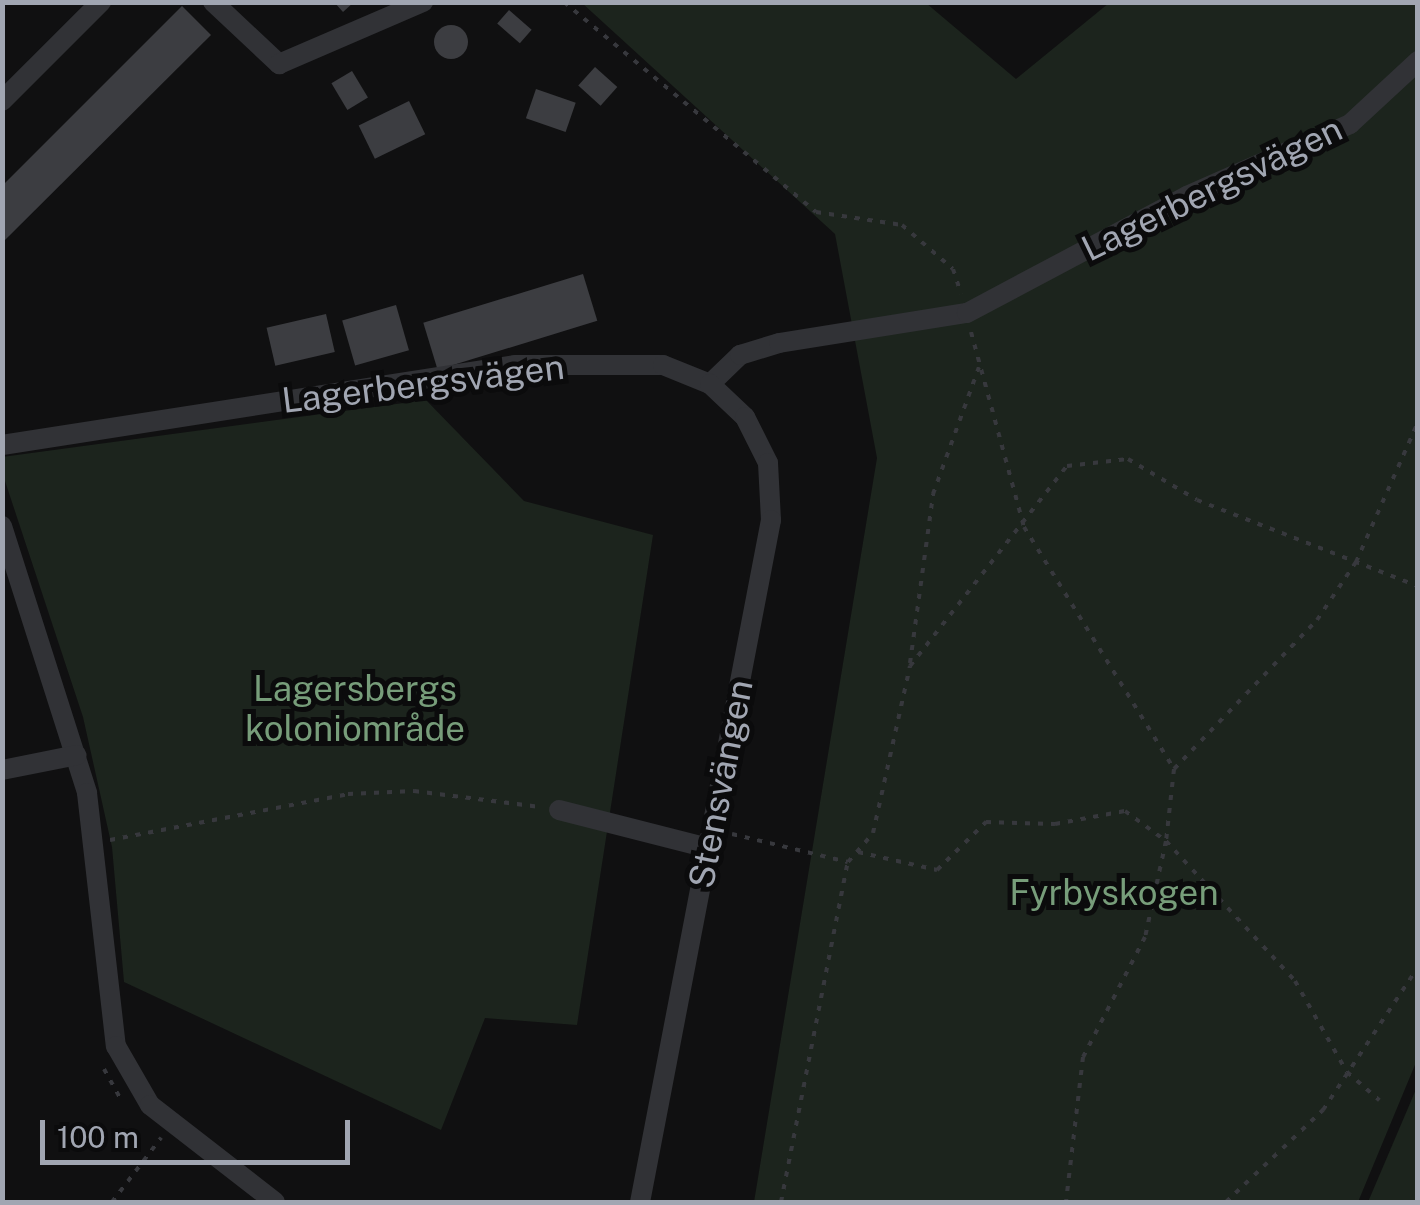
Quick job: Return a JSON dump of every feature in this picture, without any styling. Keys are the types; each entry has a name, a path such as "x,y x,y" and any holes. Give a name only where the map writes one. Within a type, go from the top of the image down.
{"street":[{"path":"2,100 101,2"},
{"path":"214,2 278,64 423,2"},
{"name":"Lagerbergsvägen","path":"2,445 515,365 640,362 710,384 740,356 767,346 967,314 1188,196 1350,124 1418,61"},
{"name":"Stensvängen","path":"640,1202 772,487 745,417 710,384"},
{"path":"2,526 77,755 95,842 116,1046 134,1086 174,1123 275,1202"},
{"path":"2,770 77,755"},
{"path":"559,810 710,839"}],"path":[{"path":"564,2 816,212 902,226 954,268 1024,527 1174,769"},
{"path":"780,1202 848,862 872,833 910,666 933,494 979,367"},
{"path":"1066,1202 1084,1057 1145,937 1166,841 1174,769 1317,620 1356,562 1418,422"},
{"path":"910,666 965,586 1024,527 1068,466 1104,456 1418,586"},
{"path":"95,842 348,794 414,792 559,810"},
{"path":"857,852 937,870 986,822 1055,824 1125,811 1166,841 1295,981 1347,1072 1379,1100"},
{"path":"710,839 848,862"},
{"path":"1226,1202 1323,1110 1418,966"},
{"path":"98,1053 126,1105"},
{"path":"112,1202 174,1123"},
{"path":"147,1128 160,1140"}],"green space":[{"name":"Fyrbyskogen","path":"582,3 926,3 1016,79 1109,3 1417,3 1417,1060 1358,1202 754,1202 877,458 835,234"},
{"name":"Lagersbergs koloniområde","path":"426,400 524,501 653,535 577,1025 485,1018 441,1130 124,982 112,847 83,717 3,475 2,457"},
{"path":"1417,1087 1417,1202 1368,1202"}],"building":[{"path":"334,2 354,2 343,12"},
{"path":"182,6 211,35 2,243 2,186"},
{"path":"509,10 532,30 520,43 497,24"},
{"path":"451,25 463,30 468,42 463,54 451,59 439,54 434,42 439,30"},
{"path":"595,67 617,87 601,106 578,86"},
{"path":"352,71 368,98 347,110 331,83"},
{"path":"536,89 576,103 566,132 526,118"},
{"path":"409,101 425,134 375,159 359,126"},
{"path":"583,274 597,321 438,370 423,323"},
{"path":"396,305 409,350 355,366 342,320"},
{"path":"326,314 335,352 275,366 267,328"}]}
